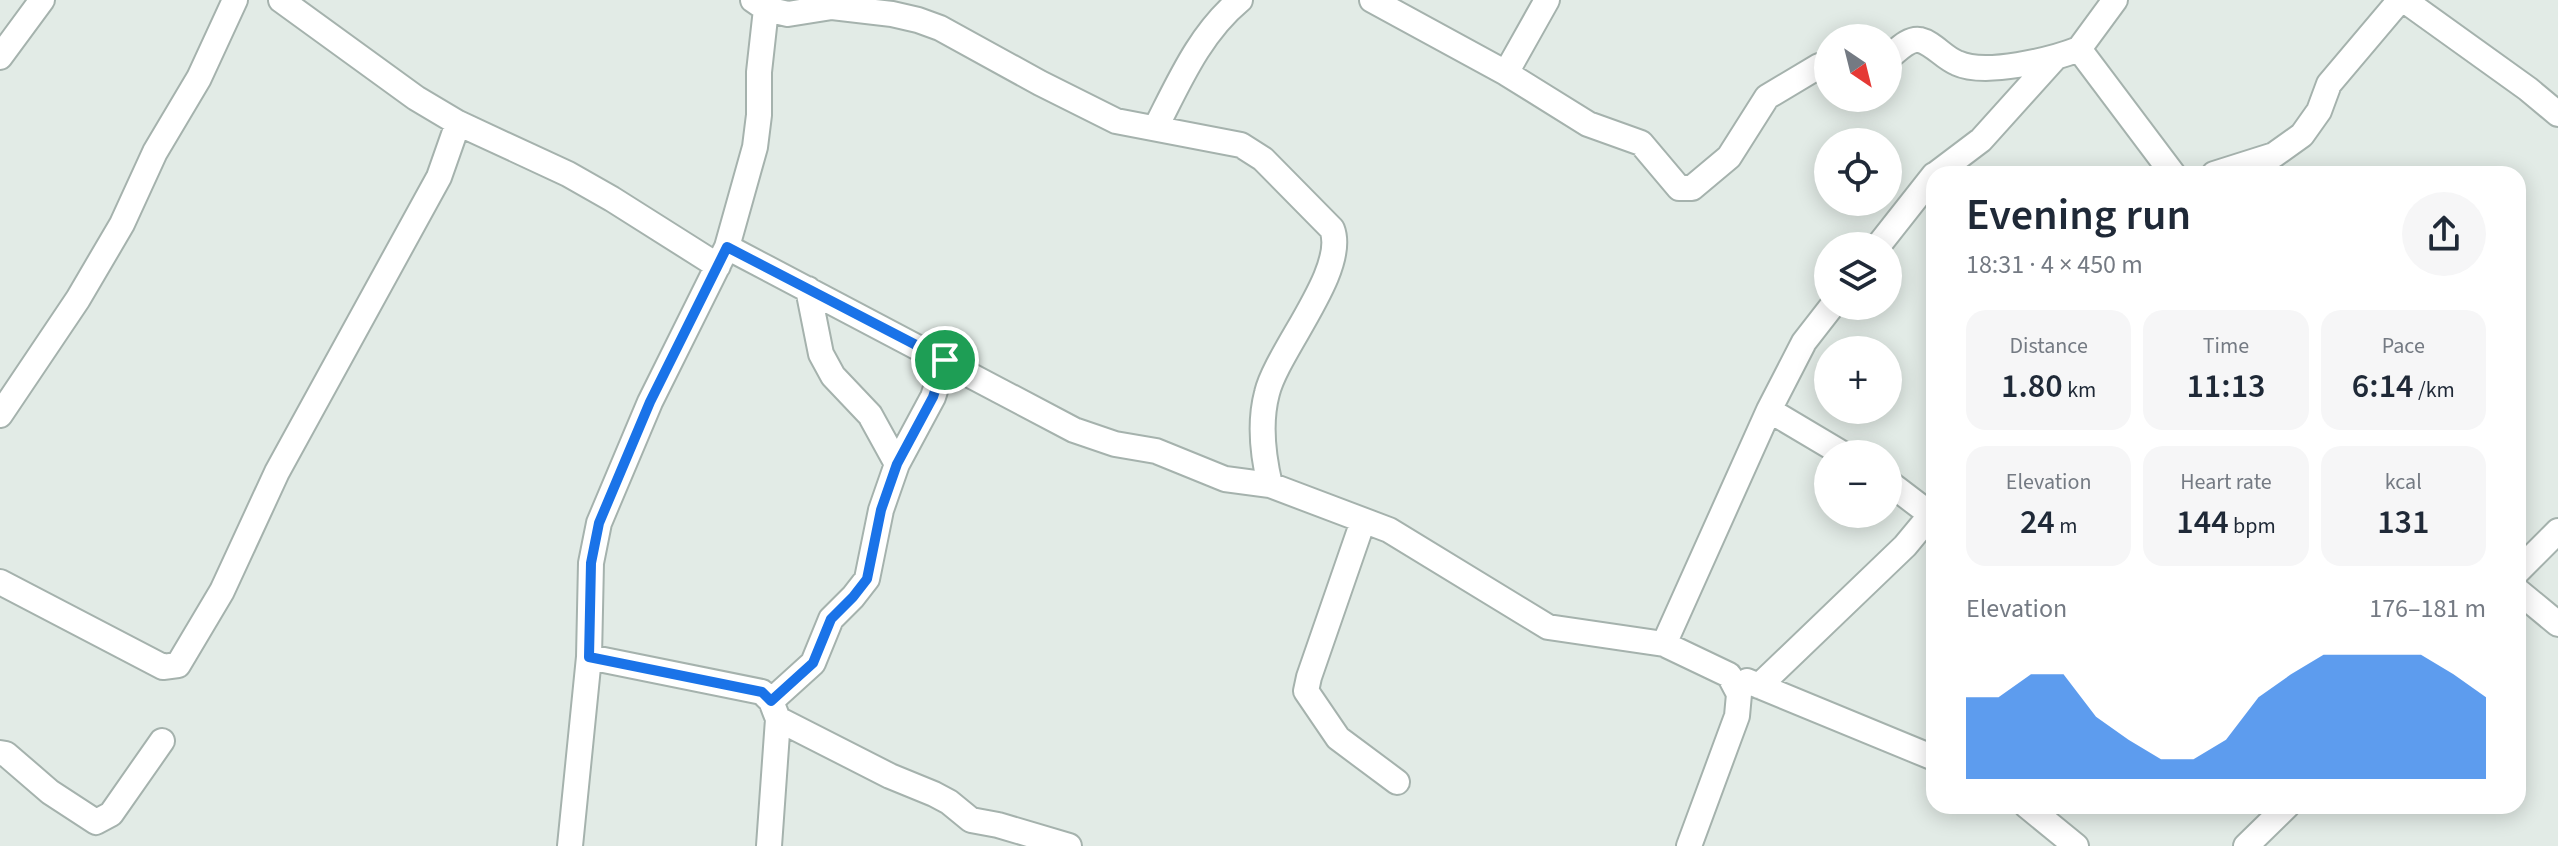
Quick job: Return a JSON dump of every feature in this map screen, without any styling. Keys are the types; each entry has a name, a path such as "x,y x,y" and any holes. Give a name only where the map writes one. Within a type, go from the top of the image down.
{"street":[{"path":"3,45 42,0"},
{"path":"0,415 78,299 122,224 155,152 199,78 235,0"},
{"path":"281,0 403,89 458,123 579,180 722,257 808,289 1074,430 1115,444 1156,451 1225,479 1270,485 1389,530 1548,627 1664,644 1729,675 1926,755"},
{"path":"1156,127 1189,61 1240,0"},
{"path":"1372,0 1506,73 1588,124 1641,143 1679,188 1686,190 1729,157 1767,97 1814,69"},
{"path":"1506,73 1547,0"},
{"path":"1902,47 1916,40 1967,67 2054,59 2079,49 2115,0"},
{"path":"2239,166 2274,155 2302,135 2319,111 2329,84 2402,0 2528,89 2558,114"},
{"path":"570,846 589,657 591,563 599,523 650,402 722,257 755,147 759,115 760,5 832,7 918,20 940,28 1052,90 1116,121 1241,145 1263,159 1332,229 1336,239 1335,251 1313,305 1267,391 1263,445 1270,485"},
{"path":"2079,49 2167,166"},
{"path":"1947,166 1981,140 2054,59"},
{"path":"0,582 163,667 178,665 222,591 277,472 439,177 458,123"},
{"path":"1889,232 1926,186"},
{"path":"808,289 821,354 833,376 870,415 897,464"},
{"path":"1664,644 1769,410 1804,342 1821,320"},
{"path":"769,846 774,710 813,663 831,619 867,579 881,510 897,464 933,397 945,360"},
{"path":"1769,410 1819,440"},
{"path":"1902,492 1926,509"},
{"path":"1363,521 1306,691 1338,738 1397,782"},
{"path":"1759,686 1905,546 1926,522"},
{"path":"2526,563 2558,531"},
{"path":"2526,598 2558,624"},
{"path":"589,657 762,692 774,710 890,776 934,794 971,820 1069,846"},
{"path":"1689,846 1737,716 1739,694 1729,675"},
{"path":"0,753 6,754 50,792 96,822 111,814 162,741"},
{"path":"2037,814 2076,846"},
{"path":"2246,846 2279,814"}],"route":[{"path":"727,247 945,360 933,397 897,464 881,510 867,579 831,619 813,663 771,701 762,692 589,657 591,563 599,523 650,402 727,247"}]}
